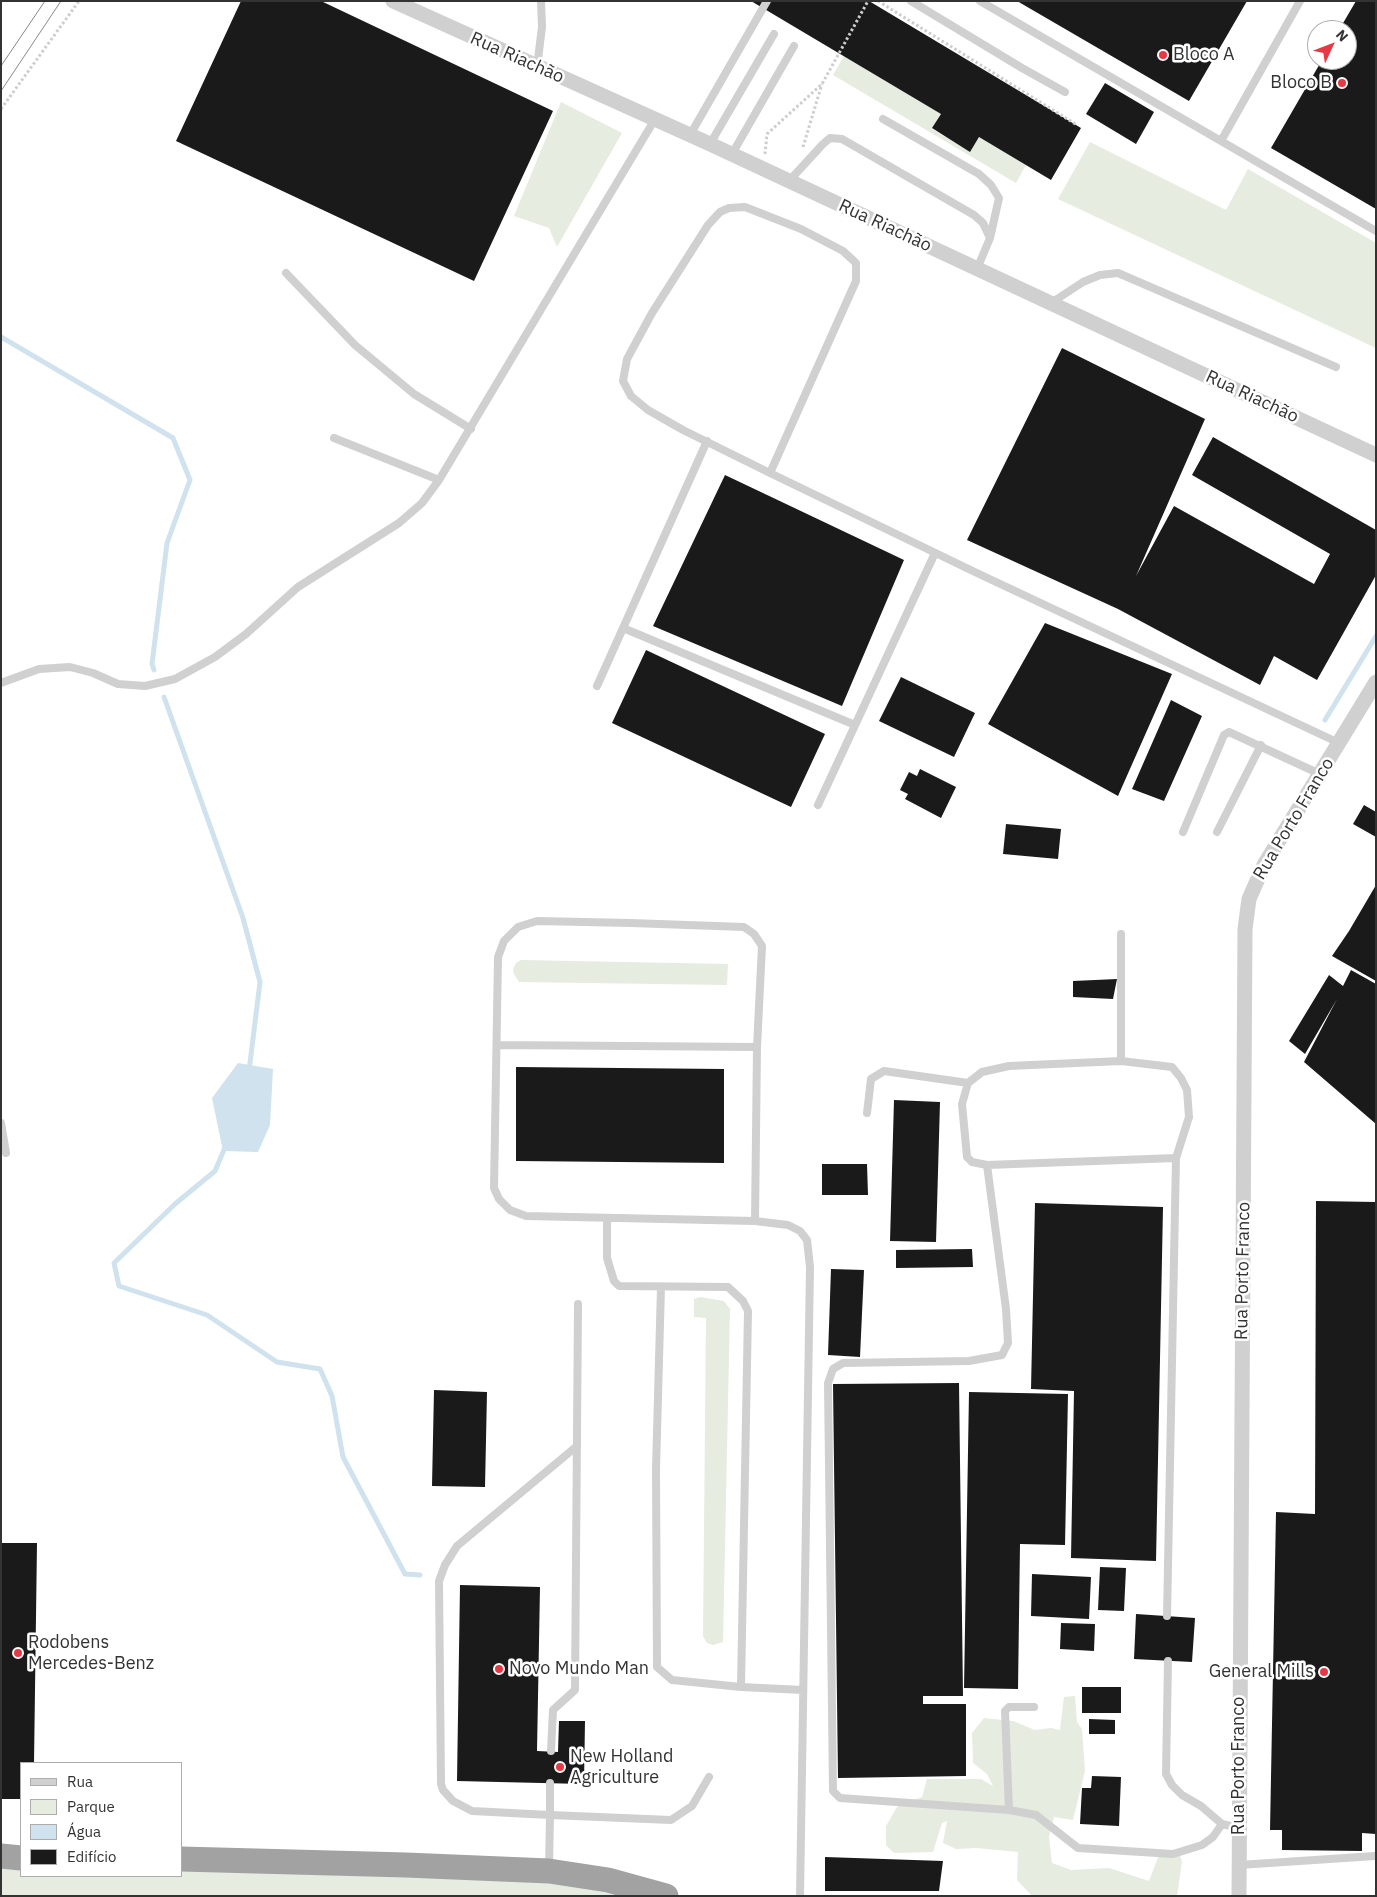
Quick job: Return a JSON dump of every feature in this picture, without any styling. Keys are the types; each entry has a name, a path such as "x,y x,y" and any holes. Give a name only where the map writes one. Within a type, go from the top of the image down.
{"highway":[{"path":"182,1859 549,1871 608,1880 666,1896"}],"street":[{"name":"Rua Riachão","path":"392,1 732,154 1376,456"},
{"name":"Rua Porto Franco","path":"1239,1896 1245,929 1249,898 1264,865 1376,682"}],"lane":[{"path":"537,67 542,27 541,1"},
{"path":"690,135 767,1"},
{"path":"911,1 1065,92"},
{"path":"980,1 1376,231"},
{"path":"1221,142 1300,1"},
{"path":"710,144 774,34"},
{"path":"732,154 794,46"},
{"path":"883,119 979,174 999,198 990,238 977,269"},
{"path":"1,684 39,669 70,667 93,673 118,684 145,686 175,679 214,657 246,634 298,587 399,523 422,502 439,480 656,120"},
{"path":"789,181 830,138 842,139 974,215 983,223 990,238"},
{"path":"770,473 856,281 856,263 843,251 801,229 745,207 730,208 720,212 708,225 652,313 627,360 623,381 631,396 648,410 770,473 935,553 1339,743"},
{"path":"286,273 316,306 370,358 414,394 471,429"},
{"path":"1051,303 1083,282 1100,275 1118,273 1336,367"},
{"path":"334,438 439,480"},
{"path":"597,686 707,442"},
{"path":"818,805 935,553"},
{"path":"623,628 855,725"},
{"path":"1183,832 1224,735 1229,732 1261,745 1320,774"},
{"path":"1217,832 1261,745"},
{"path":"755,1221 757,1047 762,946 754,934 744,927 537,921 518,927 504,941 498,957 498,1046 494,1188 499,1199 510,1210 526,1216 755,1221 788,1225 800,1231 807,1240 810,1267 800,1896"},
{"path":"1121,934 1121,1061"},
{"path":"498,1046 757,1047"},
{"path":"1167,1616 1176,1158 1189,1117 1187,1090 1181,1078 1172,1067 1121,1061 1009,1066 982,1072 968,1083 962,1104 965,1150 972,1162 987,1165 1176,1158"},
{"path":"867,1113 871,1080 884,1071 968,1083"},
{"path":"1,1123 6,1153"},
{"path":"987,1165 1006,1309 1008,1343 1002,1355 969,1361 843,1363 833,1369 828,1383 831,1783 833,1791 840,1798 1009,1810 1036,1815 1078,1848 1173,1854 1189,1851 1213,1837 1222,1824"},
{"path":"607,1218 607,1258 614,1281 619,1286 728,1287 743,1300 748,1311 741,1687"},
{"path":"661,1286 656,1470 657,1667 672,1680 741,1687 803,1690"},
{"path":"551,1751 553,1710 575,1690 578,1304"},
{"path":"577,1446 457,1546 445,1565 439,1581 441,1784 443,1790 453,1801 472,1810 671,1820 692,1806 709,1777"},
{"path":"1168,1661 1166,1774 1172,1785 1182,1794 1201,1806 1222,1824 1239,1828"},
{"path":"1009,1810 1005,1711 1009,1707 1034,1707"},
{"path":"549,1871 550,1783"},
{"path":"1239,1865 1375,1856"}],"path":[{"path":"1,109 79,1"},
{"path":"802,152 822,84 868,1"},
{"path":"878,1 1077,125"},
{"path":"766,160 767,134 822,84"}],"green space":[{"path":"844,56 941,114 932,129 970,151 979,137 1026,165 1016,183 833,75"},
{"path":"561,102 622,133 557,247 549,228 514,216"},
{"path":"1090,142 1226,210 1248,169 1376,243 1376,348 1058,199"},
{"path":"521,960 728,964 727,985 519,982 513,969 516,963"},
{"path":"700,1297 724,1301 730,1309 723,1642 713,1645 707,1643 703,1636 706,1318 694,1317 694,1299"},
{"path":"1075,1696 1077,1722 1082,1729 1085,1771 1073,1820 1054,1817 1049,1837 1052,1863 1071,1870 1109,1868 1149,1881 1159,1855 1179,1852 1182,1862 1177,1896 1032,1896 1017,1880 1018,1852 977,1848 956,1849 943,1843 947,1821 942,1823 933,1852 894,1853 886,1845 886,1826 897,1807 922,1797 927,1779 981,1779 993,1786 987,1774 973,1763 972,1733 984,1718 1013,1721 1035,1730 1051,1728 1060,1730 1064,1697"},
{"path":"1,1856 20,1858 20,1877 182,1877 182,1859 549,1871 666,1896 1,1896"}],"water":[{"path":"238,1063 273,1069 270,1125 258,1152 223,1151 212,1098"}],"building":[{"path":"241,1 321,1 553,111 474,281 176,141"},
{"path":"751,1 869,1 1081,128 1051,180 979,137 970,152 932,128 941,114"},
{"name":"Bloco A","path":"1017,1 1247,1 1189,101"},
{"name":"Bloco B","path":"1356,1 1376,1 1376,209 1271,148 1316,70 1357,70 1357,20 1345,20"},
{"path":"1105,83 1154,112 1136,144 1086,114"},
{"path":"1062,348 1205,419 1136,576 1174,506 1314,584 1330,554 1192,475 1213,437 1376,530 1376,575 1317,680 1274,656 1260,685 1118,609 967,540"},
{"path":"725,475 904,560 842,706 653,626"},
{"path":"1045,623 1172,674 1118,796 988,724"},
{"path":"646,650 825,734 791,807 612,723"},
{"path":"901,677 975,713 954,757 879,721"},
{"path":"1171,700 1202,716 1164,801 1132,789"},
{"path":"920,769 956,787 941,818 905,799 908,794 900,790 909,772 917,776"},
{"path":"1364,805 1376,812 1376,837 1353,824"},
{"path":"1006,824 1061,829 1058,859 1003,854"},
{"path":"1376,885 1376,981 1332,956"},
{"path":"1351,970 1376,984 1376,1124 1304,1062 1337,999 1305,1054 1289,1041 1329,975 1343,986"},
{"path":"1117,979 1113,999 1073,997 1073,981"},
{"path":"516,1067 724,1069 724,1163 516,1161"},
{"path":"894,1100 940,1102 936,1242 890,1241"},
{"path":"822,1164 867,1164 868,1195 822,1195"},
{"name":"General Mills","path":"1316,1201 1376,1202 1376,1834 1362,1833 1362,1851 1282,1850 1282,1830 1270,1830 1276,1512 1315,1514"},
{"path":"1035,1203 1163,1207 1156,1561 1071,1558 1074,1391 1031,1389"},
{"path":"972,1249 973,1267 896,1268 896,1250"},
{"path":"831,1269 864,1270 860,1357 828,1355"},
{"path":"959,1383 963,1696 923,1696 923,1704 966,1704 966,1776 838,1778 833,1384"},
{"path":"434,1390 487,1392 485,1487 432,1486"},
{"path":"969,1392 1068,1394 1065,1545 1020,1544 1018,1689 964,1688"},
{"name":"Rodobens Mercedes-Benz","path":"1,1543 37,1543 34,1762 20,1762 20,1799 1,1799"},
{"path":"1100,1567 1126,1568 1124,1611 1098,1610"},
{"path":"1032,1574 1091,1577 1089,1619 1031,1616"},
{"name":"Novo Mundo Man","path":"460,1585 540,1587 537,1751 558,1752 559,1721 585,1721 584,1784 457,1781"},
{"path":"1136,1614 1195,1618 1192,1662 1134,1659"},
{"path":"1061,1623 1095,1624 1094,1651 1060,1649"},
{"path":"1082,1687 1121,1687 1121,1713 1082,1713"},
{"path":"1089,1719 1115,1720 1115,1734 1089,1734"},
{"path":"1092,1776 1121,1777 1119,1826 1080,1824 1082,1788 1091,1788"},
{"path":"825,1857 943,1861 939,1891 825,1891"}],"waterway":[{"path":"1,337 173,438 190,480 167,543 152,664 154,670"},
{"path":"1325,720 1376,636"},
{"path":"164,697 243,918 260,982 249,1071"},
{"path":"226,1145 215,1171 175,1204 114,1263 119,1286 207,1315 277,1362 320,1369 332,1396 343,1457 405,1574 420,1575"}],"tram line":[{"path":"1,66 45,1"},
{"path":"1,91 61,1"}],"place":[{"name":"Bloco A","path":"1163,55"},
{"name":"Bloco B","path":"1342,83"},
{"name":"Rodobens Mercedes-Benz","path":"18,1653"},
{"name":"Novo Mundo Man","path":"499,1669"},
{"name":"General Mills","path":"1324,1672"},
{"name":"New Holland Agriculture","path":"560,1767"}]}
